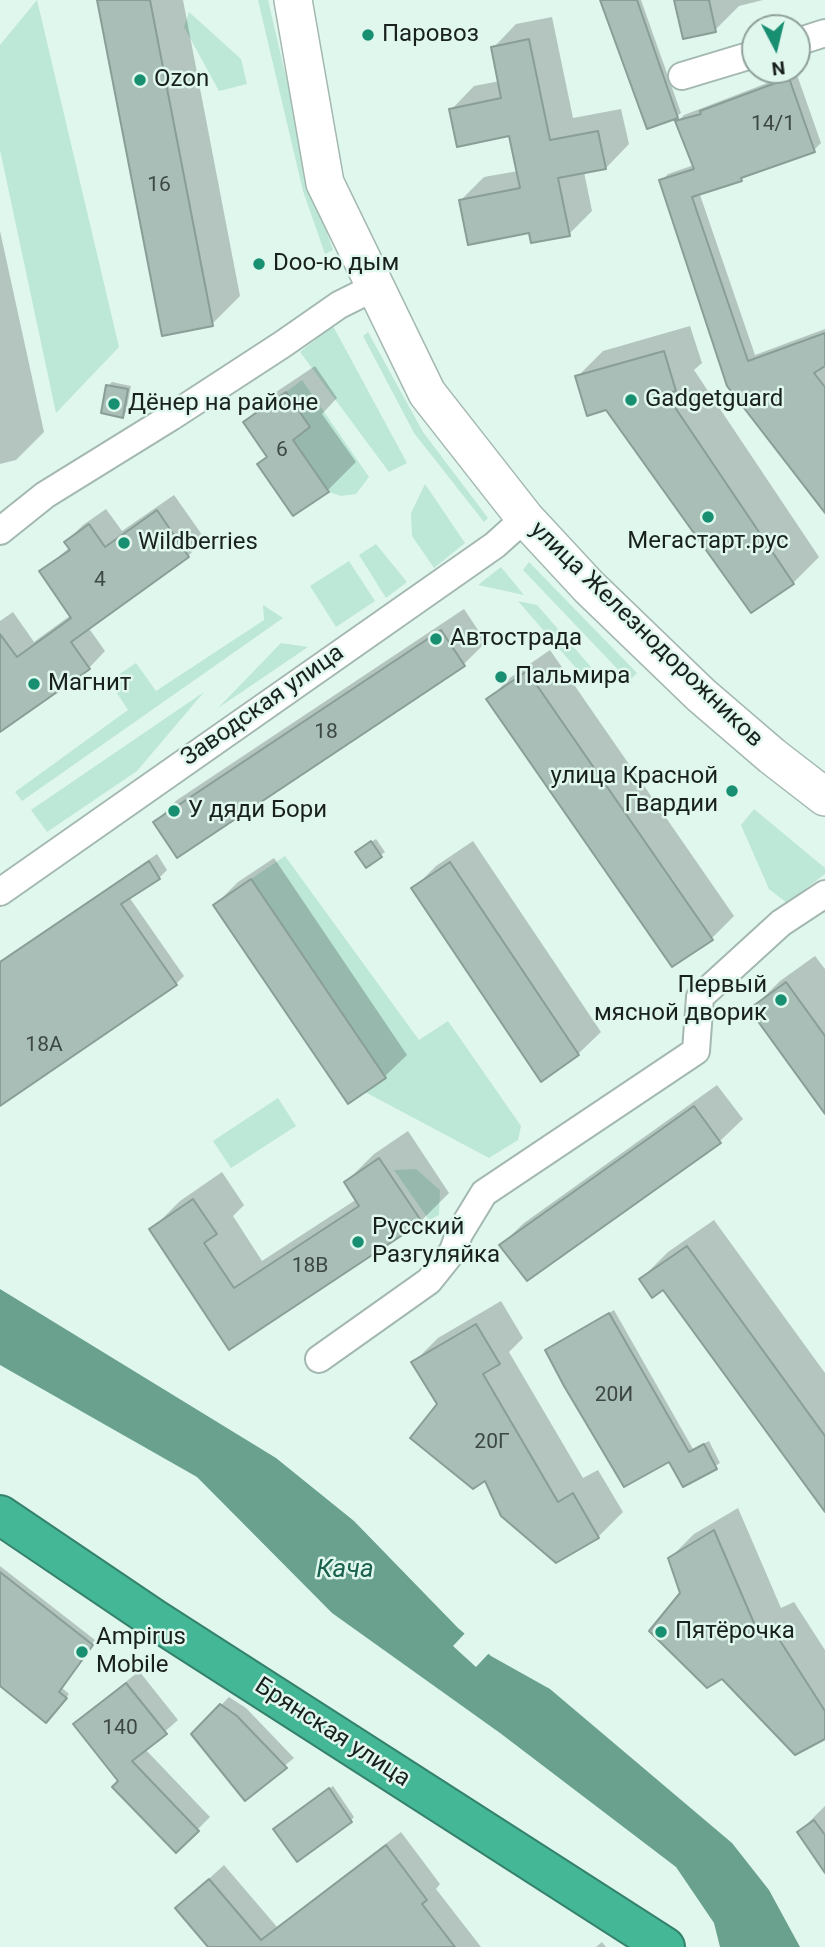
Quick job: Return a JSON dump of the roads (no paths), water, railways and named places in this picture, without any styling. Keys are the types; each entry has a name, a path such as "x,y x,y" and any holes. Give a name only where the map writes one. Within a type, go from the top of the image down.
{"highway":[{"name":"Брянская улица","path":"0,1515 154,1619 665,1947"}],"street":[{"name":"улица Железнодорожников","path":"293,0 325,183 427,393 525,518 589,587 675,670 772,757 825,797"},
{"path":"682,76 741,58"},
{"path":"0,531 45,495 171,418 339,305 375,287"},
{"name":"Заводская улица","path":"0,892 495,545 525,518"},
{"path":"320,1359 429,1281 453,1251 459,1234 484,1193 696,1051 700,997 781,923 825,894"}],"water":[{"name":"Кача","path":"0,1289 276,1458 354,1521 458,1628 491,1656 550,1689 732,1843 769,1890 800,1947 720,1947 714,1923 676,1867 500,1733 332,1613 197,1477 0,1365"}],"place":[{"name":"Паровоз","path":"368,35"},
{"name":"Ozon","path":"140,80"},
{"name":"Doo-ю дым","path":"259,264"},
{"name":"Gadgetguard","path":"631,400"},
{"name":"Дёнер на районе","path":"114,404"},
{"name":"Мегастарт.рус","path":"708,517"},
{"name":"Wildberries","path":"124,543"},
{"name":"Автострада","path":"436,639"},
{"name":"Пальмира","path":"501,677"},
{"name":"Магнит","path":"34,684"},
{"name":"улица Красной Гвардии","path":"732,791"},
{"name":"У дяди Бори","path":"174,811"},
{"name":"Первый мясной дворик","path":"781,1000"},
{"name":"Русский Разгуляйка","path":"358,1242"},
{"name":"Пятёрочка","path":"661,1632"},
{"name":"Ampirus Mobile","path":"82,1652"}]}
